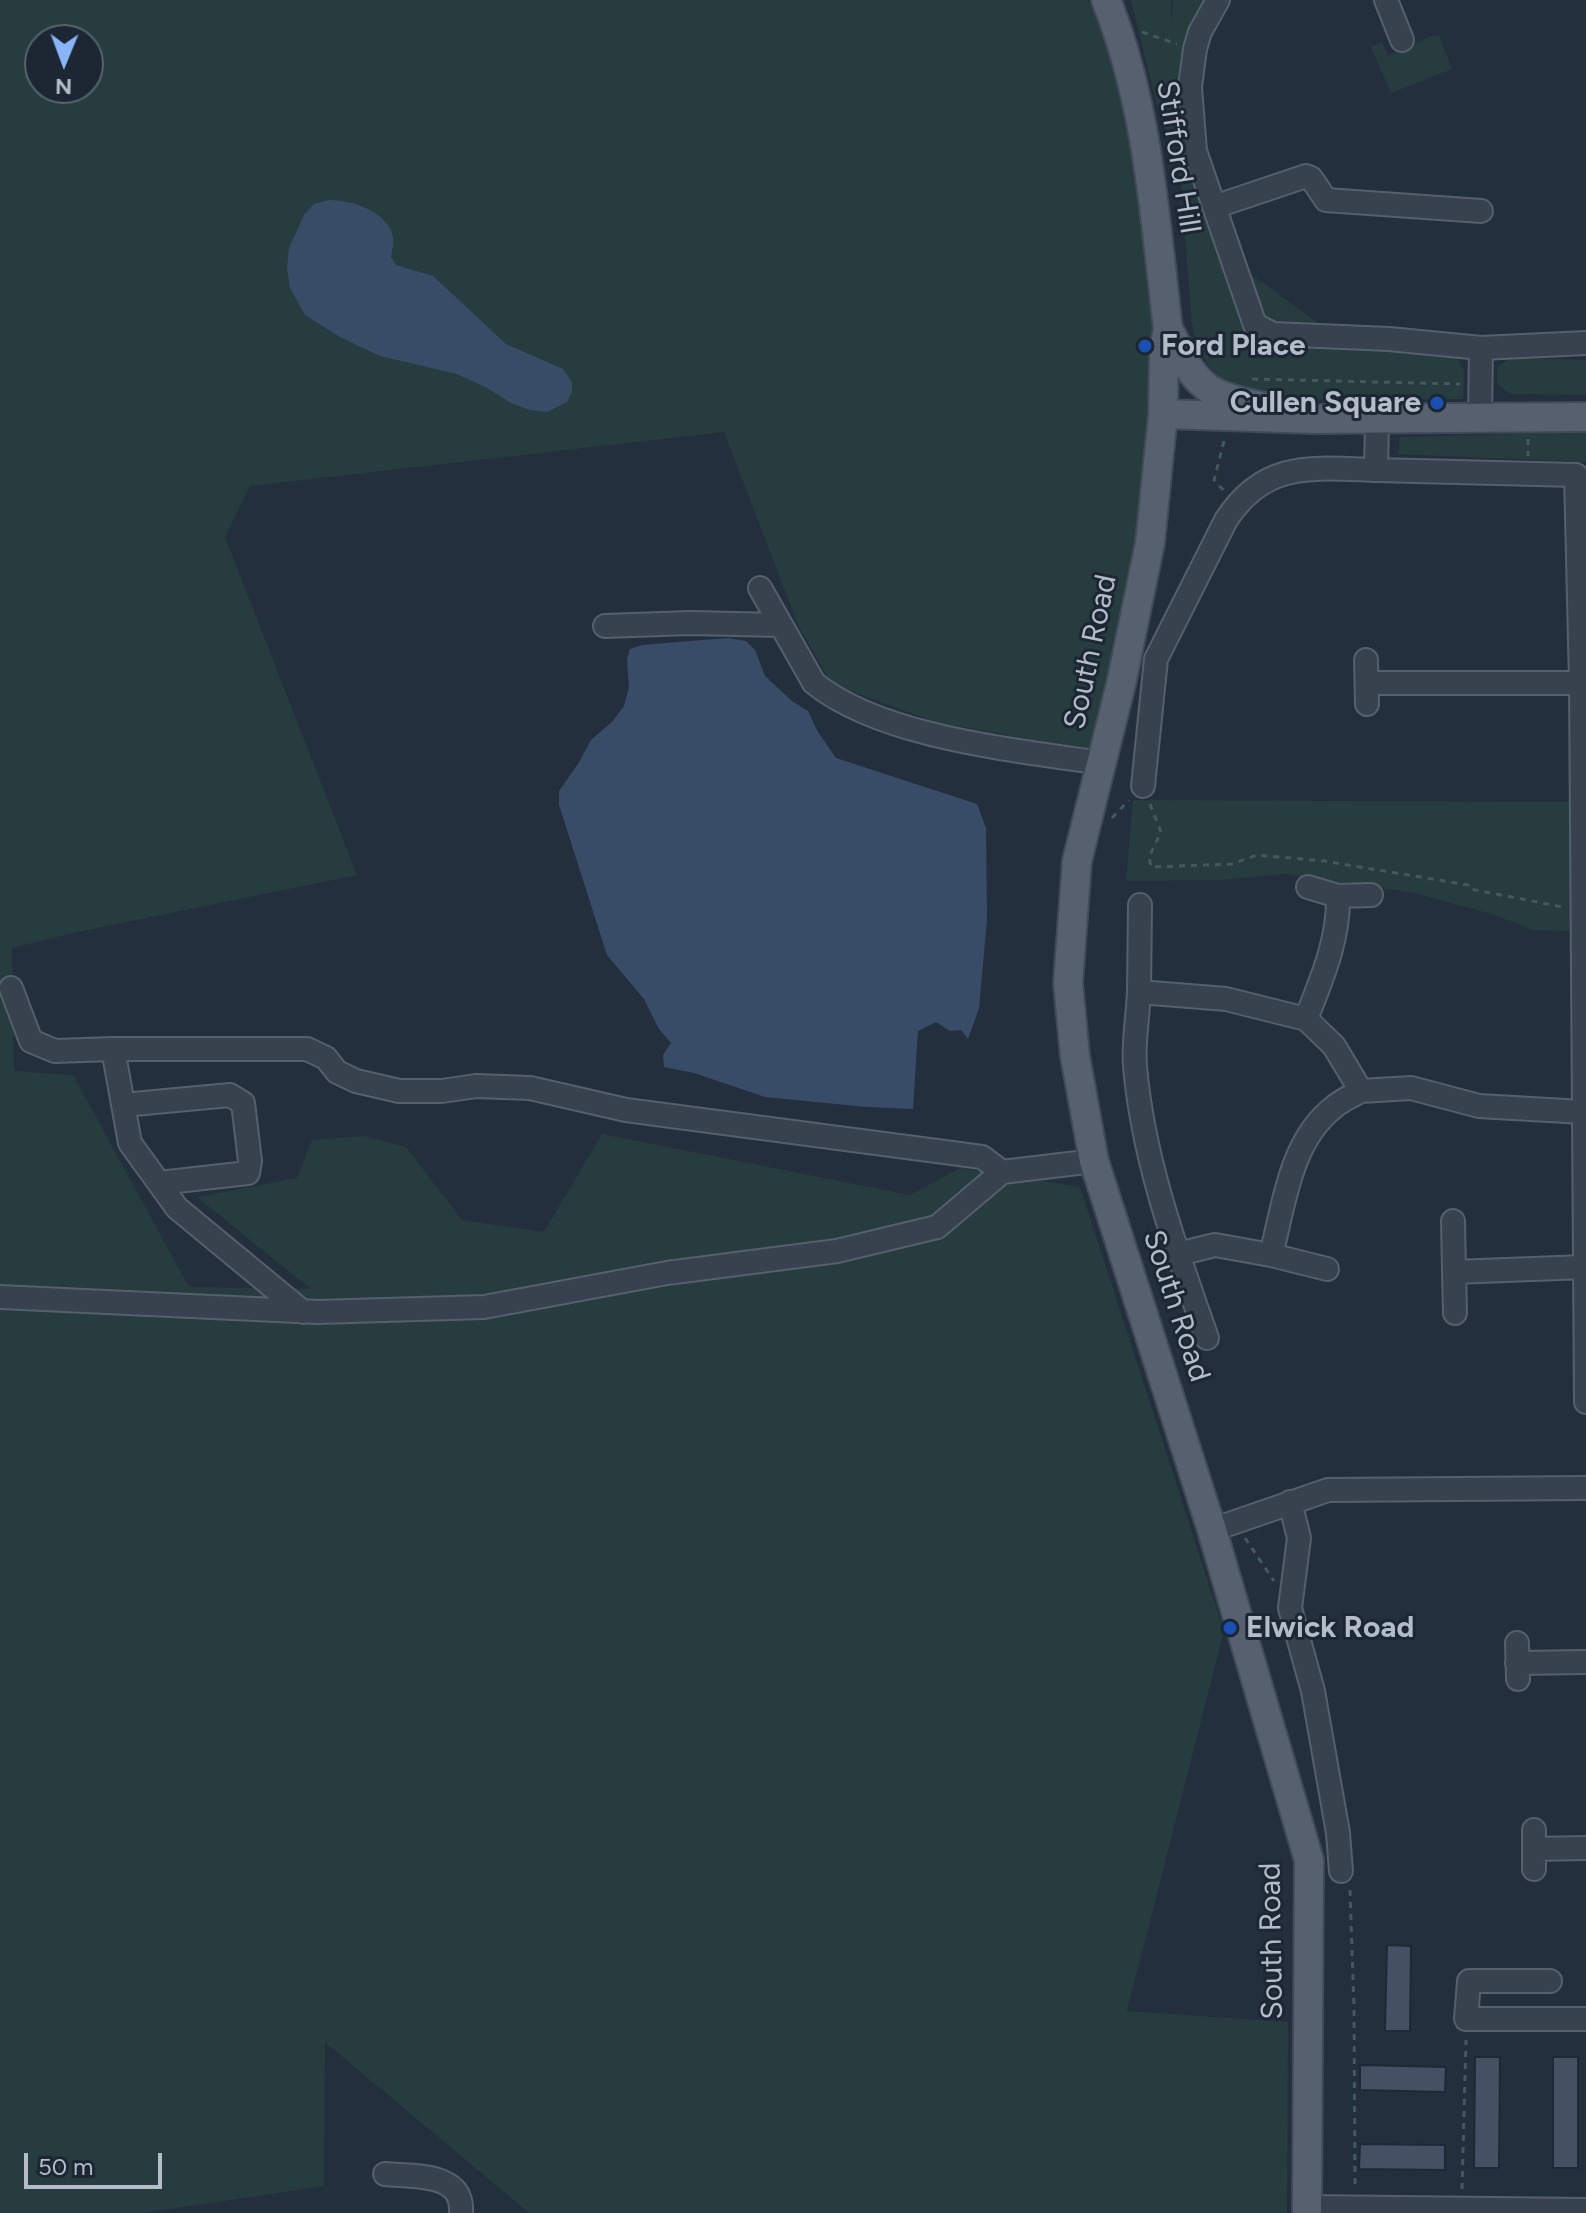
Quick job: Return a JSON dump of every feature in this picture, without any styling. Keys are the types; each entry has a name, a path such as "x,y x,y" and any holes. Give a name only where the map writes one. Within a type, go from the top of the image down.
{"main road":[{"name":"Stifford Hill","path":"1106,0 1129,66 1149,170 1168,329 1164,350 1163,414"},
{"name":"Stifford Hill","path":"1168,329 1203,385 1233,399 1315,419"},
{"path":"1163,414 1377,420 1586,417"},
{"name":"South Road","path":"1163,414 1150,543 1077,861 1068,983 1075,1056 1094,1161 1212,1530 1309,1860 1307,2210"}],"street":[{"path":"1218,0 1200,32 1195,49 1190,87 1195,151 1255,325 1273,334 1389,339 1481,348 1586,343"},
{"path":"1386,0 1403,40"},
{"path":"1214,207 1306,176 1311,178 1326,200 1481,211"},
{"path":"1480,419 1481,348"},
{"path":"1376,470 1377,420"},
{"path":"1143,786 1156,659 1236,504 1256,487 1281,473 1304,468 1576,475 1581,683 1586,1402"},
{"path":"760,588 814,683 827,694 860,711 931,733 1101,763"},
{"path":"605,626 690,623 780,625"},
{"path":"1367,683 1581,683"},
{"path":"1308,887 1338,896 1371,895"},
{"path":"1306,1019 1330,957 1339,922 1338,896"},
{"path":"1140,905 1134,1062 1146,1148 1207,1338"},
{"path":"11,988 31,1041 55,1051 307,1049 326,1058 337,1072 356,1081 399,1091 442,1091 476,1086 530,1088 626,1110 982,1157 1002,1172"},
{"path":"1139,992 1226,999 1306,1019 1334,1046 1361,1091"},
{"path":"113,1049 130,1143 177,1208 303,1312"},
{"path":"1271,1255 1298,1153 1313,1129 1334,1107 1361,1091 1411,1088 1479,1106 1583,1112"},
{"path":"123,1105 230,1095 243,1103 250,1161 248,1173 159,1183"},
{"path":"0,1297 303,1312 484,1307 667,1273 837,1251 937,1227 1002,1172 1094,1161"},
{"path":"1453,1221 1455,1313"},
{"path":"1178,1254 1215,1245 1327,1269"},
{"path":"1454,1272 1585,1267"},
{"path":"1212,1530 1328,1490 1586,1488"},
{"path":"1290,1502 1299,1538 1290,1608 1313,1691 1338,1833 1341,1871"},
{"path":"1517,1662 1586,1662"},
{"path":"1534,1849 1586,1848"},
{"path":"1550,1981 1469,1981 1466,2019 1586,2019"},
{"path":"385,2174 443,2181 455,2188 462,2200 461,2213"},
{"path":"1307,2210 1356,2207 1586,2210"}],"path":[{"path":"1141,32 1167,41"},
{"path":"1244,378 1458,385 1471,381"},
{"path":"1224,417 1223,446 1214,480 1236,504"},
{"path":"1528,431 1528,464"},
{"path":"1143,786 1161,832 1149,857 1151,867 1232,864 1257,855 1324,861 1468,885 1470,889 1582,910"},
{"path":"1341,1871 1349,1870 1353,1938 1356,2207"},
{"path":"1461,2208 1466,2019"}],"green space":[{"path":"0,0 1088,0 1109,46 1131,136 1144,215 1156,328 1153,406 1136,548 1093,751 935,722 832,684 799,627 724,432 250,486 225,537 357,875 12,948 14,1071 73,1075 189,1287 311,1289 197,1197 297,1178 312,1140 364,1136 406,1147 462,1220 544,1232 602,1134 910,1195 960,1168 1080,1187 1224,1631 1127,2011 1288,2022 1287,2213 529,2213 325,2042 324,2186 143,2213 0,2213"},
{"path":"1131,0 1171,0 1171,23 1173,0 1211,0 1190,42 1195,173 1257,343 1453,351 1464,370 1463,399 1278,400 1225,384 1213,370 1203,356 1192,323 1177,136 1162,126"},
{"path":"1439,35 1452,69 1391,93 1371,47 1382,42 1388,56"},
{"path":"1251,274 1319,324 1313,332 1267,321 1258,307"},
{"path":"1511,358 1586,360 1586,395 1510,394 1497,383 1497,367"},
{"path":"1586,432 1586,462 1398,454 1400,437"},
{"path":"1133,800 1570,802 1571,931 1533,930 1495,915 1415,893 1284,874 1221,880 1126,881"}],"water":[{"path":"329,200 348,202 376,214 390,228 393,240 391,257 396,265 433,276 506,344 563,369 572,382 572,392 567,402 547,412 530,410 457,374 380,356 340,337 305,315 290,288 287,268 289,248 304,215 314,204"},
{"path":"728,638 746,641 755,650 765,676 808,711 836,758 977,804 986,828 987,920 979,1008 968,1039 961,1030 950,1031 936,1022 918,1031 913,1109 765,1097 694,1073 664,1067 663,1055 671,1043 659,1029 644,999 607,955 559,805 559,791 591,740 613,721 624,706 629,687 627,659 630,649 642,645"}],"building":[{"path":"1387,1945 1411,1946 1410,2031 1385,2031"},
{"path":"1475,2057 1500,2057 1499,2168 1474,2168"},
{"path":"1553,2057 1578,2057 1578,2168 1553,2168"},
{"path":"1360,2065 1446,2067 1445,2092 1360,2090"},
{"path":"1360,2144 1445,2145 1445,2170 1359,2169"}],"place":[{"name":"Ford Place","path":"1145,346"},
{"name":"Cullen Square","path":"1437,403"},
{"name":"Elwick Road","path":"1230,1628"}]}
